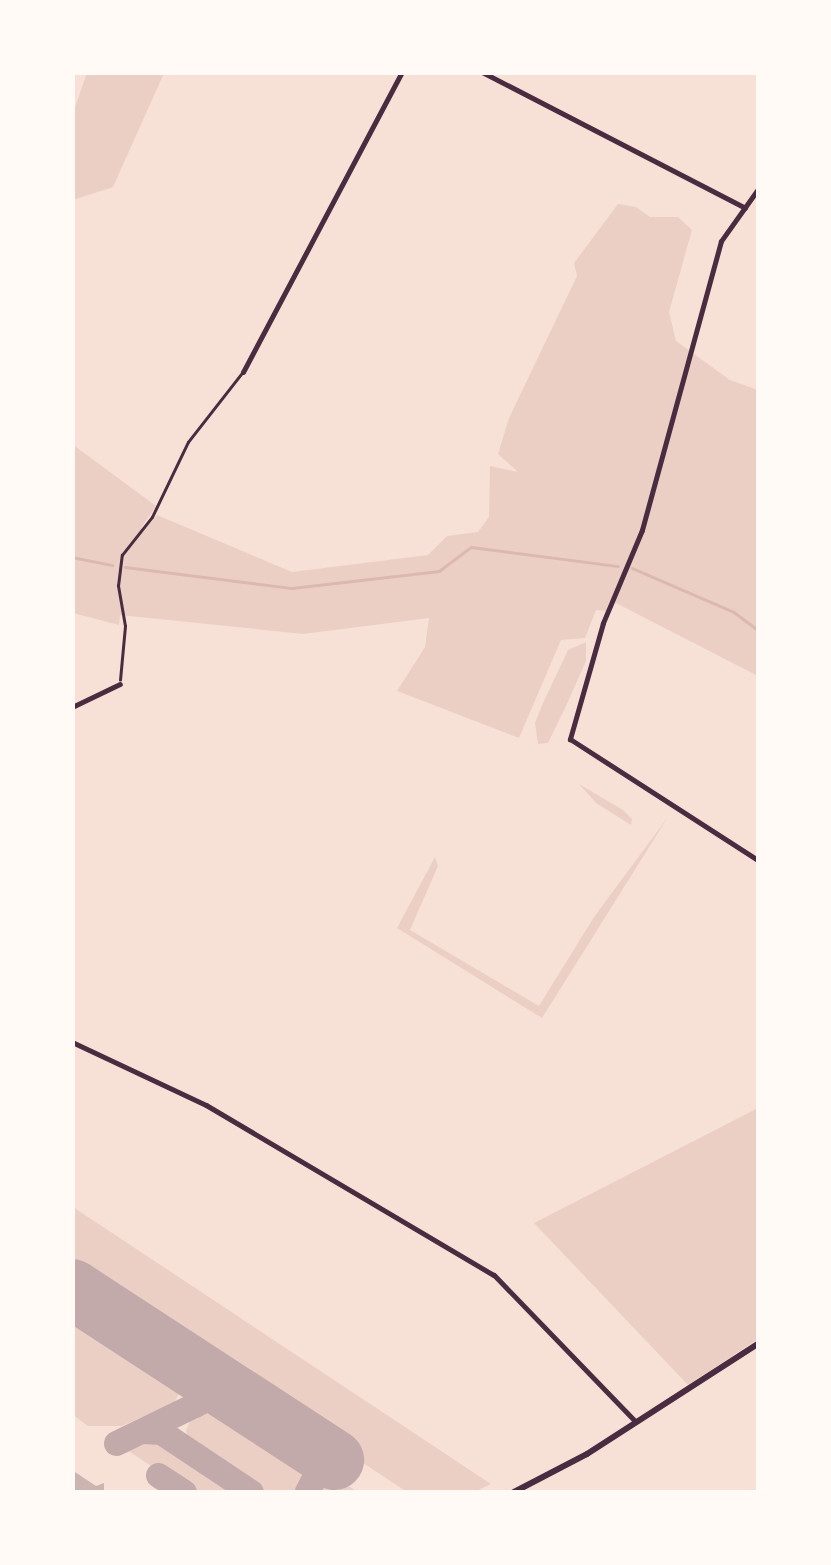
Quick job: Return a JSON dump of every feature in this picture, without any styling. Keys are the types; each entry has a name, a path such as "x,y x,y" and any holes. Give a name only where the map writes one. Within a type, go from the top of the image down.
{"street":[{"path":"243,372 402,72"},
{"path":"482,72 745,208"},
{"path":"758,188 722,242 642,530 603,623 570,739 758,860"},
{"path":"72,708 120,684"},
{"path":"72,1042 206,1104 485,1268 636,1422"},
{"path":"514,1492 636,1422 758,1344"}],"lane":[{"path":"120,684 124,626 118,586 122,555 152,517 188,442 243,372"}],"shaded area":[{"path":"87,73 164,73 113,187 73,200 73,113"},
{"path":"618,204 636,207 650,217 678,217 692,230 669,312 676,341 730,380 758,390 758,676 610,600 606,611 596,610 585,638 561,640 519,738 397,691 425,647 429,618 303,634 120,615 119,625 73,613 72,444 156,506 141,528 146,528 157,515 292,572 428,555 447,536 478,532 489,517 490,466 518,472 498,454 509,418 577,276 574,263"},
{"path":"586,642 586,661 566,706 548,743 538,744 535,723 543,703 568,650"},
{"path":"579,784 623,810 632,819 631,825 596,803"},
{"path":"668,817 542,1018 397,928 435,857 438,866 410,930 539,1006 594,917"},
{"path":"758,1108 758,1339 688,1385 534,1223"},
{"path":"73,1207 491,1484 474,1492 407,1492 73,1271"},
{"path":"72,1304 175,1371 182,1388 174,1403 122,1426 88,1426 73,1415"},
{"path":"214,1406 230,1408 302,1455 310,1476 300,1492 259,1492 192,1446 186,1431 190,1421"},
{"path":"150,1439 164,1441 242,1492 190,1492 127,1450"},
{"path":"327,1472 358,1492 314,1492"}],"building":[{"path":"72,1470 96,1486 104,1483 104,1492 72,1492"}],"waterway":[{"path":"125,567 292,588 439,571 471,547 618,566"},
{"path":"72,557 112,565"},
{"path":"632,568 734,612 758,630"}],"taxiway":[{"path":"190,1366 204,1387 195,1405"},
{"path":"116,1443 217,1394 236,1395"},
{"path":"142,1431 161,1432 251,1492"},
{"path":"307,1442 322,1462 307,1492"},
{"path":"158,1475 184,1492"}],"runway":[{"path":"72,1289 334,1460"}]}
